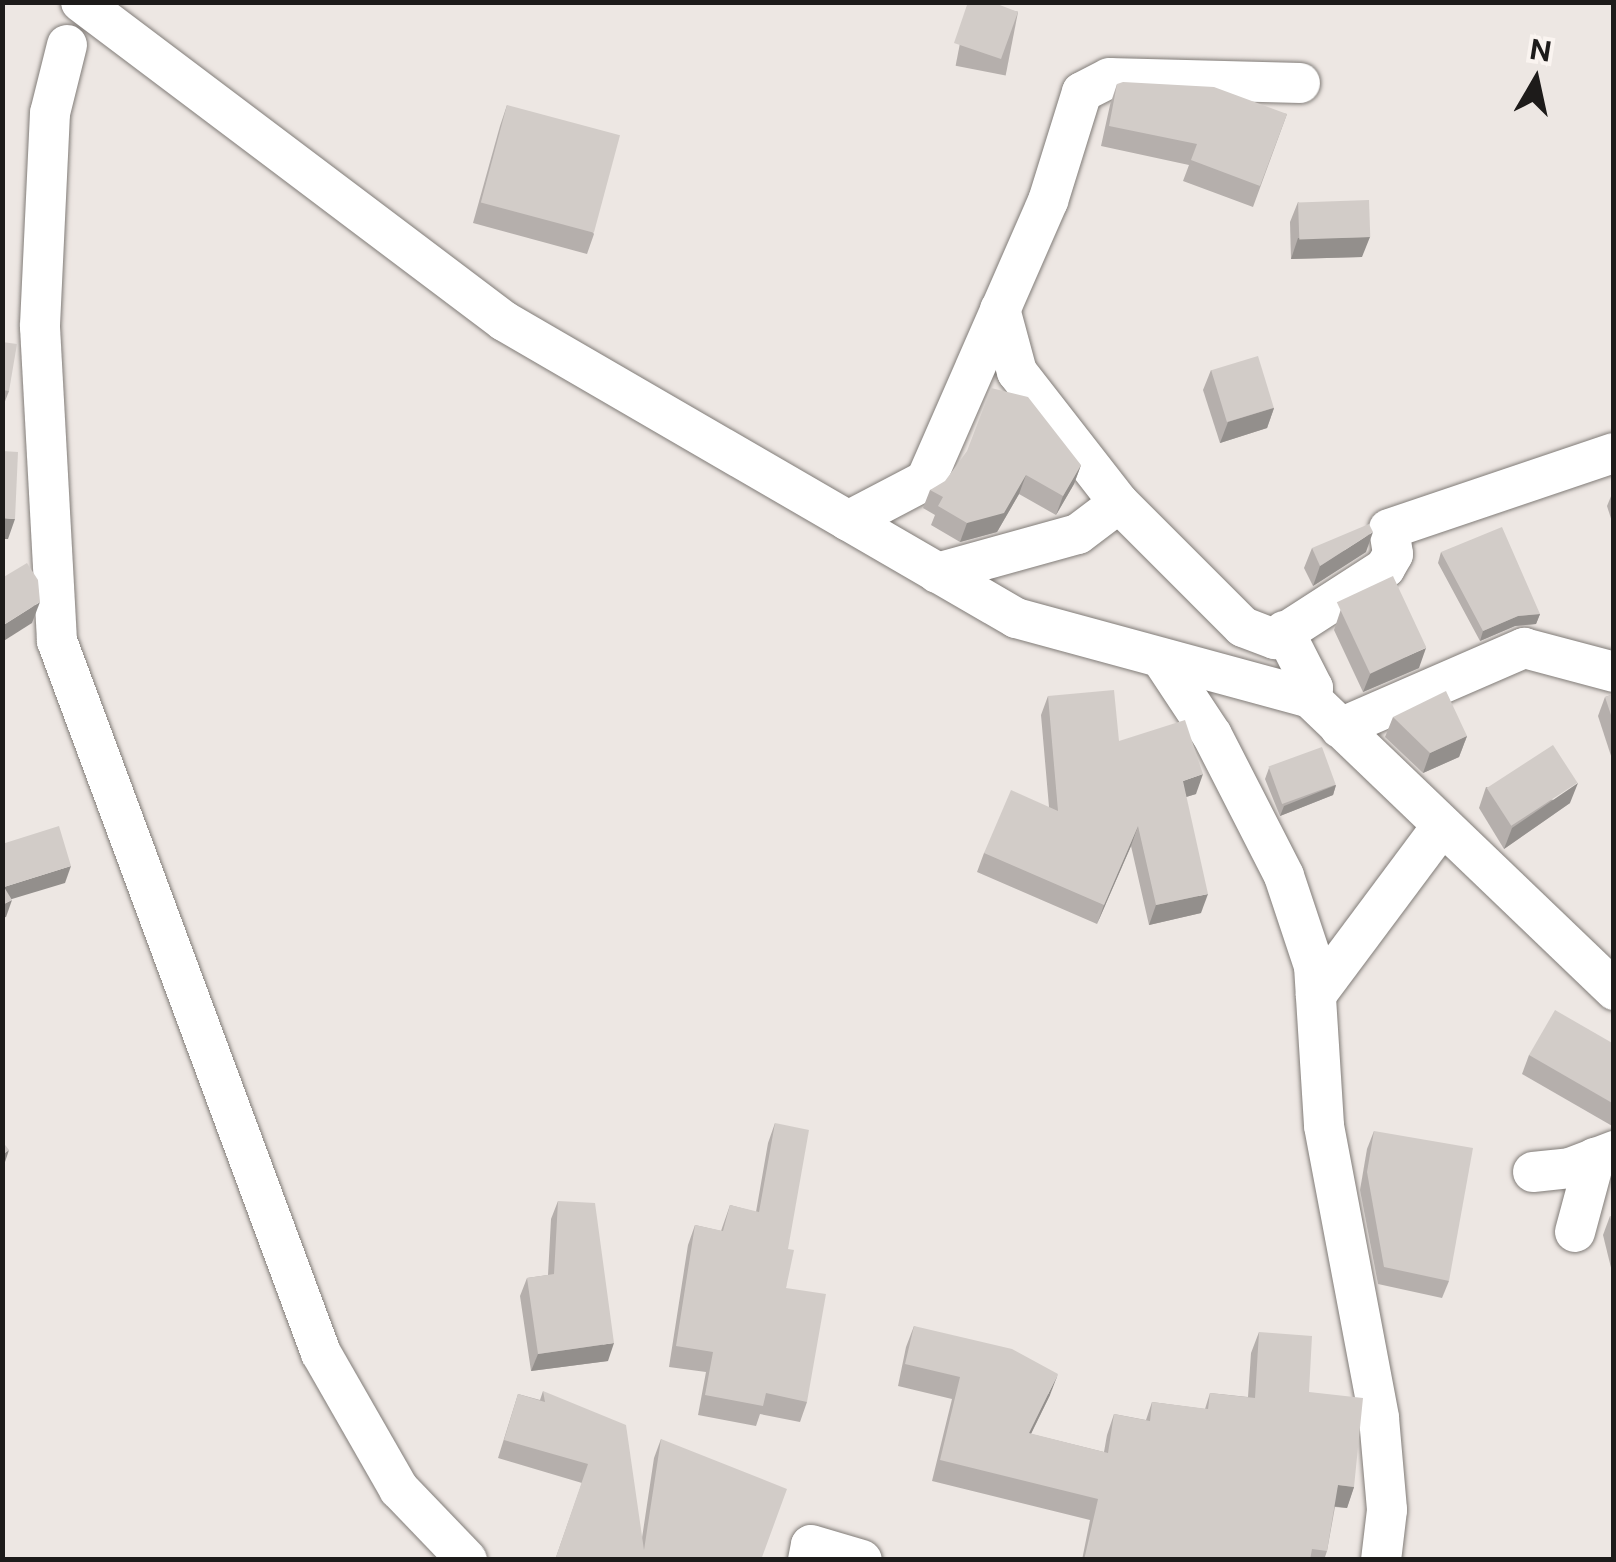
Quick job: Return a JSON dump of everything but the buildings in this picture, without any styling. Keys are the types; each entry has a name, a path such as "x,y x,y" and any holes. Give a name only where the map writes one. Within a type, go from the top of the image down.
{"street":[{"path":"80,2 504,321 1016,618 1304,696 1614,990"},
{"path":"67,44 50,114 40,327 57,641 321,1353 399,1489 467,1560"},
{"path":"848,521 926,480 1048,201 1082,92 1110,78 1300,83"},
{"path":"1000,309 1017,372 1119,503 1243,627 1275,639 1385,568 1393,554 1389,529 1614,453"},
{"path":"937,573 1078,534 1119,503"},
{"path":"1284,631 1313,688 1304,696"},
{"path":"1340,728 1524,648 1614,672"},
{"path":"1161,658 1212,736 1284,876 1314,966 1324,1126 1379,1418 1387,1510 1382,1560"},
{"path":"1316,995 1442,826"},
{"path":"1533,1172 1570,1168 1604,1155"},
{"path":"1575,1232 1604,1155"},
{"path":"808,1560 812,1545 862,1560"}]}
